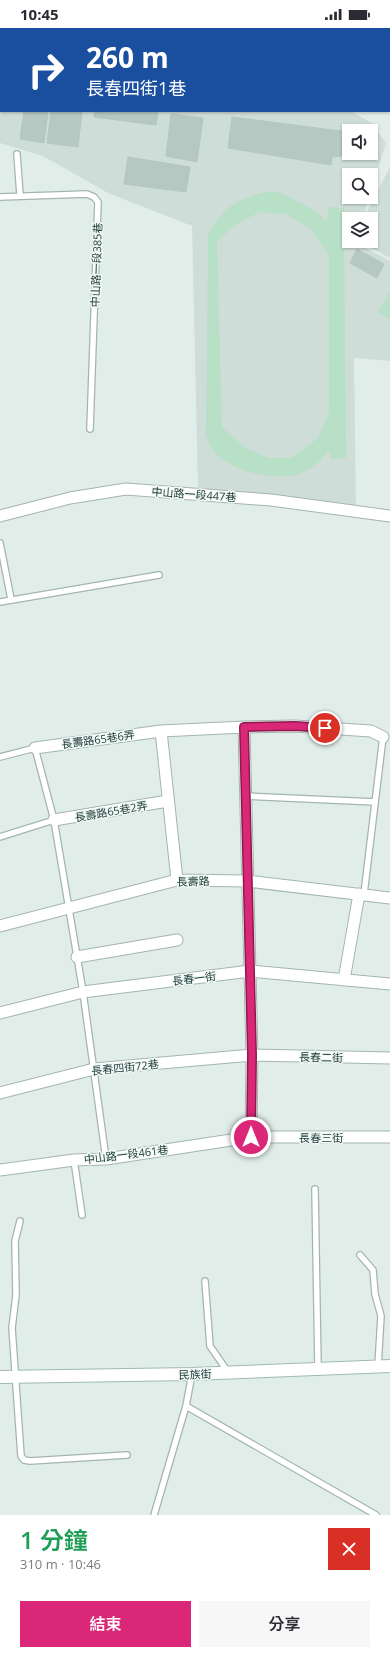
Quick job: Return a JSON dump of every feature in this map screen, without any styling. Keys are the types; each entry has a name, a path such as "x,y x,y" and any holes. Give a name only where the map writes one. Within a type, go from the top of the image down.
{"street":[{"name":"中山路一段447巷","path":"0,516 70,498 126,490 272,500 390,516"},
{"name":"長壽路65巷6弄","path":"36,748 161,731 244,727 295,726 371,731 383,737"},
{"path":"244,727 252,1055 251,1137"},
{"path":"161,731 177,880"},
{"name":"長壽路65巷2弄","path":"54,820 168,801"},
{"name":"長壽路","path":"0,926 68,907 177,880 247,881 390,898"},
{"path":"344,980 362,894"},
{"path":"77,957 177,940"},
{"name":"長春一街","path":"0,1013 83,992 250,971 390,984"},
{"name":"長春二街","path":"252,1055 390,1058"},
{"name":"長春四街72巷","path":"0,1093 94,1069 252,1055"},
{"name":"長春三街","path":"251,1137 390,1137"},
{"name":"中山路一段461巷","path":"0,1170 74,1160 106,1159 251,1137"},
{"name":"民族街","path":"0,1377 192,1374 390,1366"}],"lane":[{"path":"17,154 20,195"},
{"name":"中山路一段385巷","path":"0,196 87,194 94,197 98,202 90,429"},
{"path":"0,544 11,600"},
{"path":"0,602 159,575"},
{"path":"362,894 383,737"},
{"path":"0,757 36,748 54,820 83,992 106,1159"},
{"path":"245,796 375,802"},
{"path":"0,837 54,820"},
{"path":"74,1160 82,1215"},
{"path":"315,1188 318,1368"},
{"path":"20,1221 14,1241 16,1295 12,1328 21,1456 24,1460 127,1455"},
{"path":"360,1255 372,1270 375,1294 381,1316 378,1366"},
{"path":"205,1281 210,1346 228,1372"},
{"path":"154,1515 186,1406 192,1374"},
{"path":"186,1406 376,1515"}],"shaded area":[{"path":"0,112 353,112 372,123 373,124 342,124 342,160 378,160 378,132 386,143 378,169 342,168 342,204 367,204 365,212 342,212 342,248 366,248 390,261 390,361 354,358 356,509 198,490 192,226 108,193 43,156 0,143"},
{"path":"390,167 390,258 371,248 378,248 378,212 367,212 371,204 378,204 378,190"}],"green space":[{"path":"265,192 279,192 312,209 327,221 328,207 344,208 344,212 342,212 342,248 344,248 346,458 331,459 329,450 309,469 291,476 278,477 252,473 227,463 211,447 206,436 208,235 225,211 246,198","holes":["260,212 285,214 312,230 329,255 329,413 318,438 291,458 269,458 245,448 222,427 217,242 233,226"]},
{"path":"390,291 390,319 378,313"}],"building":[{"path":"24,112 48,112 44,143 20,139"},
{"path":"51,112 82,112 78,147 47,143"},
{"path":"95,112 158,112 156,125 94,117"},
{"path":"171,114 203,118 197,162 166,156"},
{"path":"232,117 342,131 342,156 332,157 331,165 228,148"},
{"path":"128,157 190,167 186,192 124,184"},
{"path":"357,249 384,264 377,278 350,263"}],"route":[{"path":"251,1137 252,1055 244,727 295,726 325,728"}]}
